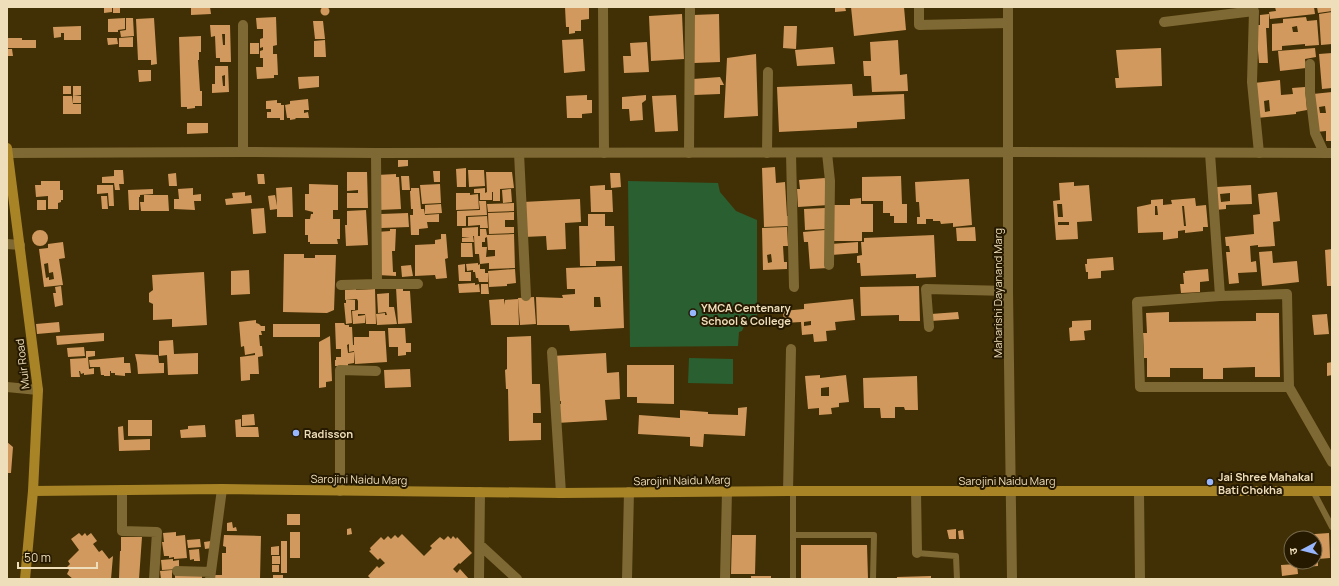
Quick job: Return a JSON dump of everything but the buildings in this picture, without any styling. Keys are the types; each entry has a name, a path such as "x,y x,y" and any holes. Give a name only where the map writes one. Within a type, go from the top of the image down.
{"main road":[{"name":"Muir Road","path":"7,150 8,168 20,245 38,390 33,491 25,579"},
{"name":"Sarojini Naidu Marg","path":"33,491 222,489 561,493 727,491 1332,491"}],"street":[{"path":"603,7 604,153"},
{"path":"919,7 919,25 1008,24"},
{"name":"Maharishi Dayanand Marg","path":"1008,7 1008,291 1012,579"},
{"path":"689,153 690,8"},
{"path":"1164,22 1254,11 1252,82 1259,153"},
{"path":"243,152 244,25"},
{"path":"1310,64 1310,92 1315,133 1328,153"},
{"path":"767,153 768,72"},
{"path":"7,150 376,153 1328,153"},
{"path":"792,152 794,287"},
{"path":"376,153 377,284"},
{"path":"519,153 526,296"},
{"path":"827,153 830,181 829,265"},
{"path":"1210,153 1220,296"},
{"path":"7,244 20,245"},
{"path":"341,285 418,284"},
{"path":"929,326 926,289 1008,291"},
{"path":"1289,387 1140,387 1137,302 1220,296 1288,294 1289,387 1331,460"},
{"path":"791,349 791,491"},
{"path":"552,352 561,493"},
{"path":"340,490 340,370 376,371"},
{"path":"7,387 38,390"},
{"path":"178,571 210,576 222,489"},
{"path":"122,490 122,531 157,532 154,579"},
{"path":"725,579 727,491"},
{"path":"916,491 917,553"},
{"path":"479,579 480,492"},
{"path":"627,579 628,492"},
{"path":"1138,492 1140,579"},
{"path":"480,545 517,579"}],"lane":[{"path":"791,491 793,579"},
{"path":"1313,491 1332,527"},
{"path":"793,535 874,536 873,579"},
{"path":"917,553 956,556 957,579"}],"green space":[{"path":"628,181 718,183 720,192 736,211 757,220 757,321 746,321 742,331 739,332 738,346 630,347"},
{"path":"689,358 733,359 733,384 688,383"}],"place":[{"name":"YMCA Centenary School & College","path":"693,313"},
{"name":"Radisson","path":"296,433"},
{"name":"Jai Shree Mahakal Bati Chokha","path":"1210,482"}]}
